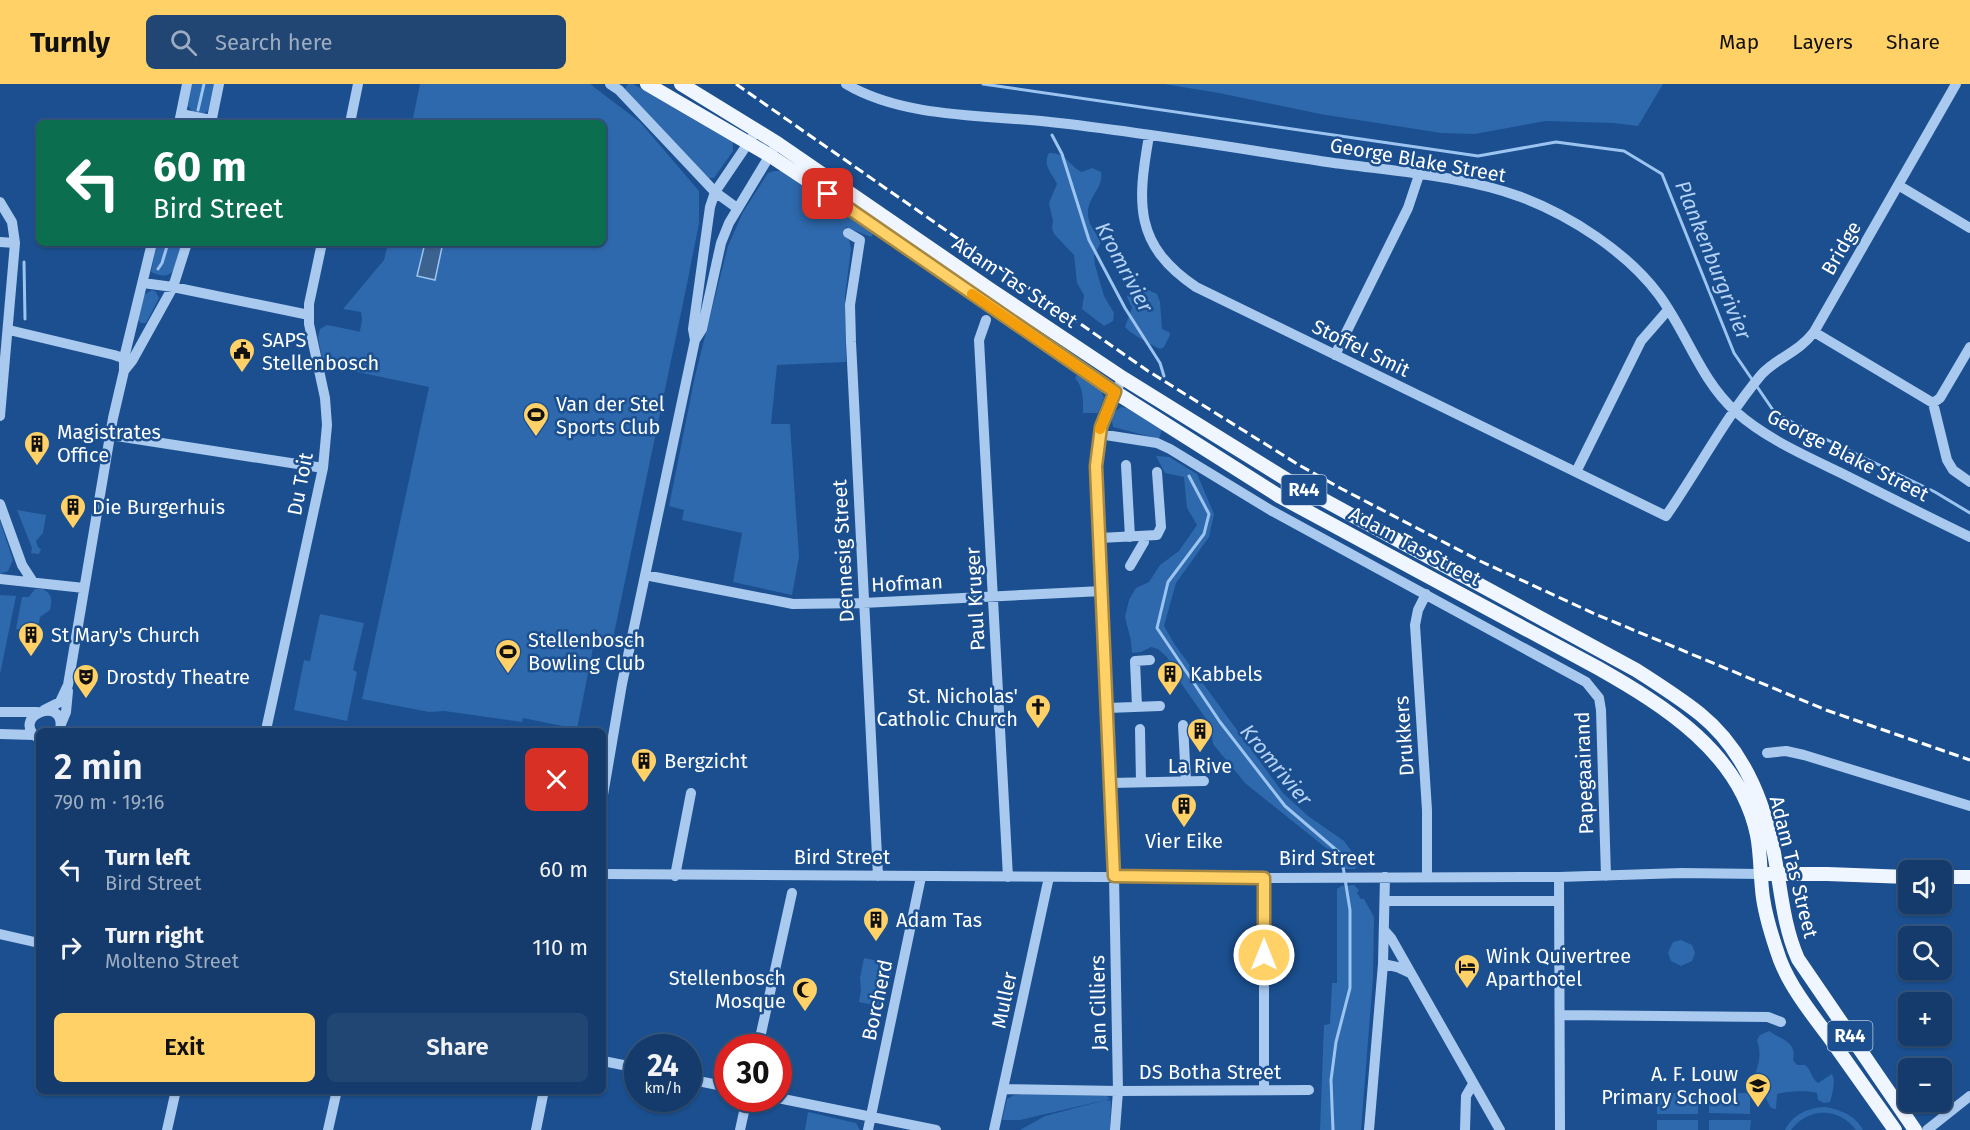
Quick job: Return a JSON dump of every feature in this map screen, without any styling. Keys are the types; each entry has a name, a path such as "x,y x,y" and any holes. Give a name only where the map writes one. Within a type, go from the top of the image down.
{"main road":[{"name":"Adam Tas Street","path":"647,84 769,155 1115,392 1279,496 1598,668 1643,694 1686,724 1715,754 1736,783 1750,815 1757,834 1763,899 1771,934 1785,970 1819,1024 1895,1130"},
{"name":"Adam Tas Street","path":"681,84 777,143 1122,378 1289,481 1606,653 1670,692 1702,716 1725,739 1753,785 1766,817 1787,931 1798,959 1915,1130"},
{"path":"1598,668 1606,653"},
{"name":"Bird Street","path":"1761,874 1898,877"},
{"path":"1952,877 1970,877"}],"street":[{"path":"187,84 180,118 196,120"},
{"path":"211,120 219,84"},
{"path":"351,120 358,84"},
{"path":"609,84 619,90 715,192 737,208"},
{"name":"George Blake Street","path":"846,84 896,106 925,111 1057,123 1149,136 1419,175 1480,185 1519,196 1566,218 1622,258 1659,295 1707,379 1722,399 1748,423 1798,452 1970,537"},
{"name":"Bridge","path":"1666,516 1743,398 1763,373 1804,344 1814,332 1956,84"},
{"path":"695,340 693,329 710,207 715,192 757,130"},
{"name":"Stoffel Smit","path":"1149,136 1141,194 1145,223 1152,244 1165,263 1196,287 1666,516"},
{"path":"606,777 622,684 695,340 702,329 721,243 737,208 777,143"},
{"path":"1335,355 1408,208 1419,175"},
{"path":"1898,185 1970,228"},
{"path":"0,202 12,222 15,243 0,416"},
{"name":"Dennesig Street","path":"848,232 860,240 850,305 878,876"},
{"path":"0,242 15,243"},
{"path":"62,728 110,435 128,360 131,327 151,246"},
{"path":"128,360 148,333 173,287 186,246"},
{"name":"Du Toit","path":"266,728 323,468 327,425 325,398 309,324 309,304 321,246"},
{"path":"142,283 173,287 309,315"},
{"path":"1576,472 1641,341 1668,310"},
{"name":"Paul Kruger","path":"986,320 979,339 1008,877"},
{"path":"131,327 148,333"},
{"path":"9,330 128,360"},
{"path":"1814,332 1933,403 1947,460 1953,470 1970,482"},
{"path":"1933,403 1940,398 1970,347"},
{"name":"Jan Cilliers","path":"1115,1130 1118,1091 1114,876 1096,466 1099,434 1104,417 1122,378"},
{"name":"Papegaairand","path":"1099,434 1147,441 1170,449 1272,511 1580,678 1593,688 1599,699 1601,710 1606,876"},
{"path":"110,435 323,468"},
{"path":"1125,538 1126,465"},
{"path":"1100,538 1156,535 1161,526 1157,472"},
{"path":"0,504 19,558 26,574 33,582"},
{"path":"1130,566 1144,542 1144,537"},
{"name":"Hofman","path":"645,575 788,604 863,603 1102,591"},
{"path":"0,579 84,588"},
{"name":"Drukkers","path":"1426,594 1418,610 1415,625 1427,810 1427,877"},
{"path":"1137,707 1135,660 1150,660"},
{"path":"36,737 31,731 31,722 40,711 60,702 68,685"},
{"path":"1108,708 1160,706"},
{"path":"0,712 40,711 57,715 62,728"},
{"path":"1183,725 1186,781"},
{"path":"1140,729 1141,782"},
{"path":"0,734 36,737"},
{"path":"1767,753 1786,751 1804,755 1970,806"},
{"path":"1111,783 1204,781"},
{"path":"675,876 692,793"},
{"name":"Bird Street","path":"606,874 1264,878 1761,874"},
{"name":"Borcherd","path":"868,1130 921,877"},
{"name":"Muller","path":"994,1130 1049,877"},
{"path":"1369,1130 1383,964 1385,877"},
{"path":"1559,877 1560,1130"},
{"path":"1264,878 1264,1089"},
{"path":"761,1034 792,893"},
{"path":"1385,901 1559,901"},
{"path":"1384,930 1391,938 1500,1130"},
{"path":"0,934 36,942"},
{"path":"1383,964 1397,967 1410,974"},
{"path":"1560,1015 1768,1017 1781,1022"},
{"path":"606,1061 624,1065"},
{"path":"1465,1130 1466,1096 1473,1084"},
{"name":"DS Botha Street","path":"1004,1089 1309,1090"},
{"path":"167,1130 175,1094"},
{"path":"328,1130 336,1094"},
{"path":"536,1130 543,1094"},
{"path":"1927,1130 1970,1096"},
{"path":"792,1101 936,1130"},
{"path":"740,1130 744,1112"}],"shaded area":[{"path":"192,84 214,84 208,111 202,114 192,111 188,106"},
{"name":"Van der Stel Sports Club","path":"420,84 590,84 640,122 699,191 699,223 611,648 593,648 577,728 523,718 522,722 444,711 429,712 362,699 429,387 329,366 327,359 322,358 318,337 320,329 327,325 360,331 361,312 343,309 384,260 387,246 606,246 606,120 413,120"},
{"path":"628,84 633,84 733,140 733,151 714,178 708,178 625,89"},
{"path":"1164,84 1663,84 1638,126 1545,121 1475,134 1441,133 1320,114"},
{"path":"1049,153 1060,155 1082,172 1092,168 1101,172 1100,182 1090,202 1088,216 1101,242 1094,256 1095,265 1104,296 1114,313 1113,321 1104,326 1082,309 1084,295 1077,283 1074,255 1054,234 1052,228 1053,221 1049,203 1057,184 1047,166"},
{"path":"781,171 875,231 871,237 846,227 843,233 849,240 851,249 845,296 846,362 777,365 771,424 790,424 799,557 792,595 733,582 742,533 682,520 684,510 669,506 695,376 728,246 743,212 768,173"},
{"path":"156,246 182,246 177,264 171,273 159,275 151,272"},
{"path":"424,246 442,247 435,280 417,276"},
{"path":"1137,285 1157,294 1160,302 1162,329 1170,335 1164,347 1160,349 1125,327 1132,308 1127,297 1133,286"},
{"path":"152,290 159,298 146,323 141,323 138,320 144,295"},
{"path":"1077,375 1102,392 1104,398 1098,413 1083,413 1081,390 1075,378"},
{"path":"1121,407 1127,408 1162,429 1159,439 1113,427 1111,415"},
{"path":"1156,456 1169,457 1197,474 1214,514 1209,537 1176,583 1164,626 1175,645 1283,793 1308,816 1344,841 1355,856 1357,866 1355,869 1341,869 1340,861 1336,856 1245,783 1213,744 1211,726 1181,683 1167,657 1158,649 1151,647 1132,653 1125,617 1129,600 1136,588 1149,582 1160,565 1179,551 1197,525 1187,508 1184,477 1165,473"},
{"path":"17,510 46,515 43,533 36,541 41,549 39,554 31,553 32,548"},
{"path":"0,521 13,560 8,571 0,574"},
{"path":"35,589 43,589 49,593 51,598 50,610 40,617 38,628 44,635 16,629 22,597 29,597"},
{"path":"0,595 16,596 0,674"},
{"path":"320,614 364,623 353,670 357,672 347,721 294,710 304,660 310,661"},
{"path":"1354,885 1374,917 1373,978 1361,1130 1320,1130 1324,1025 1330,1024 1332,983 1337,983 1337,889 1341,886"},
{"path":"1681,940 1692,945 1695,953 1692,961 1681,966 1671,961 1668,953 1673,942"},
{"path":"864,958 893,964 883,1007 859,1002"},
{"path":"1769,1031 1791,1045 1793,1060 1797,1065 1805,1065 1818,1083 1832,1074 1834,1084 1830,1102 1824,1103 1818,1100 1817,1093 1791,1092 1777,1094 1776,1109 1771,1108 1764,1095 1763,1083 1756,1079 1755,1074 1759,1057 1757,1040 1760,1035"},
{"path":"1657,1093 1698,1093 1698,1114 1657,1114"},
{"path":"1709,1093 1750,1093 1750,1114 1709,1113"},
{"path":"1021,1094 1107,1096 1110,1099 1020,1120 1002,1120 1007,1099"},
{"path":"1106,1100 1111,1101 1110,1130 1020,1130 1045,1116"},
{"path":"1825,1107 1847,1114 1856,1120 1863,1130 1856,1130 1841,1117 1823,1113 1806,1117 1791,1130 1785,1130 1792,1120 1802,1113"},
{"path":"808,1112 856,1123 860,1130 805,1130"},
{"path":"1657,1120 1698,1120 1698,1130 1657,1130"},
{"path":"1709,1120 1751,1120 1750,1130 1709,1130"}],"waterway":[{"path":"198,110 204,84"},
{"name":"Plankenburgrivier","path":"983,84 1478,156 1556,142 1624,151 1662,174 1734,353 1775,413 1935,492 1970,513"},
{"name":"Kromrivier","path":"1052,135 1062,154 1089,240 1125,308 1160,363 1164,376"},
{"path":"158,269 167,246"},
{"path":"24,262 25,319"},
{"name":"Kromrivier","path":"1189,476 1209,514 1204,534 1168,582 1157,628 1220,722 1285,806 1341,854 1350,910 1350,988 1336,1042 1331,1080 1333,1130"}],"railway":[{"path":"736,84 1148,371 1299,465 1342,489 1480,561 1595,614 1826,710 1970,760"}],"slow traffic":[{"path":"972,294 1115,392 1100,429"}],"place":[{"name":"SAPS Stellenbosch","path":"242,374"},
{"name":"Van der Stel Sports Club","path":"536,438"},
{"name":"Magistrates Office","path":"37,467"},
{"name":"Die Burgerhuis","path":"73,530"},
{"name":"St Mary's Church","path":"31,658"},
{"name":"Stellenbosch Bowling Club","path":"508,675"},
{"name":"Kabbels","path":"1170,697"},
{"name":"Drostdy Theatre","path":"86,700"},
{"name":"St. Nicholas' Catholic Church","path":"1038,730"},
{"name":"La Rive","path":"1200,754"},
{"name":"Bergzicht","path":"644,784"},
{"name":"Vier Eike","path":"1184,829"},
{"name":"Adam Tas","path":"876,943"},
{"name":"Wink Quivertree Aparthotel","path":"1467,990"},
{"name":"Stellenbosch Mosque","path":"805,1013"},
{"name":"A. F. Louw Primary School","path":"1758,1109"}],"route":[{"path":"828,194 1115,392 1101,427 1096,466 1114,876 1264,878 1264,955"}]}
